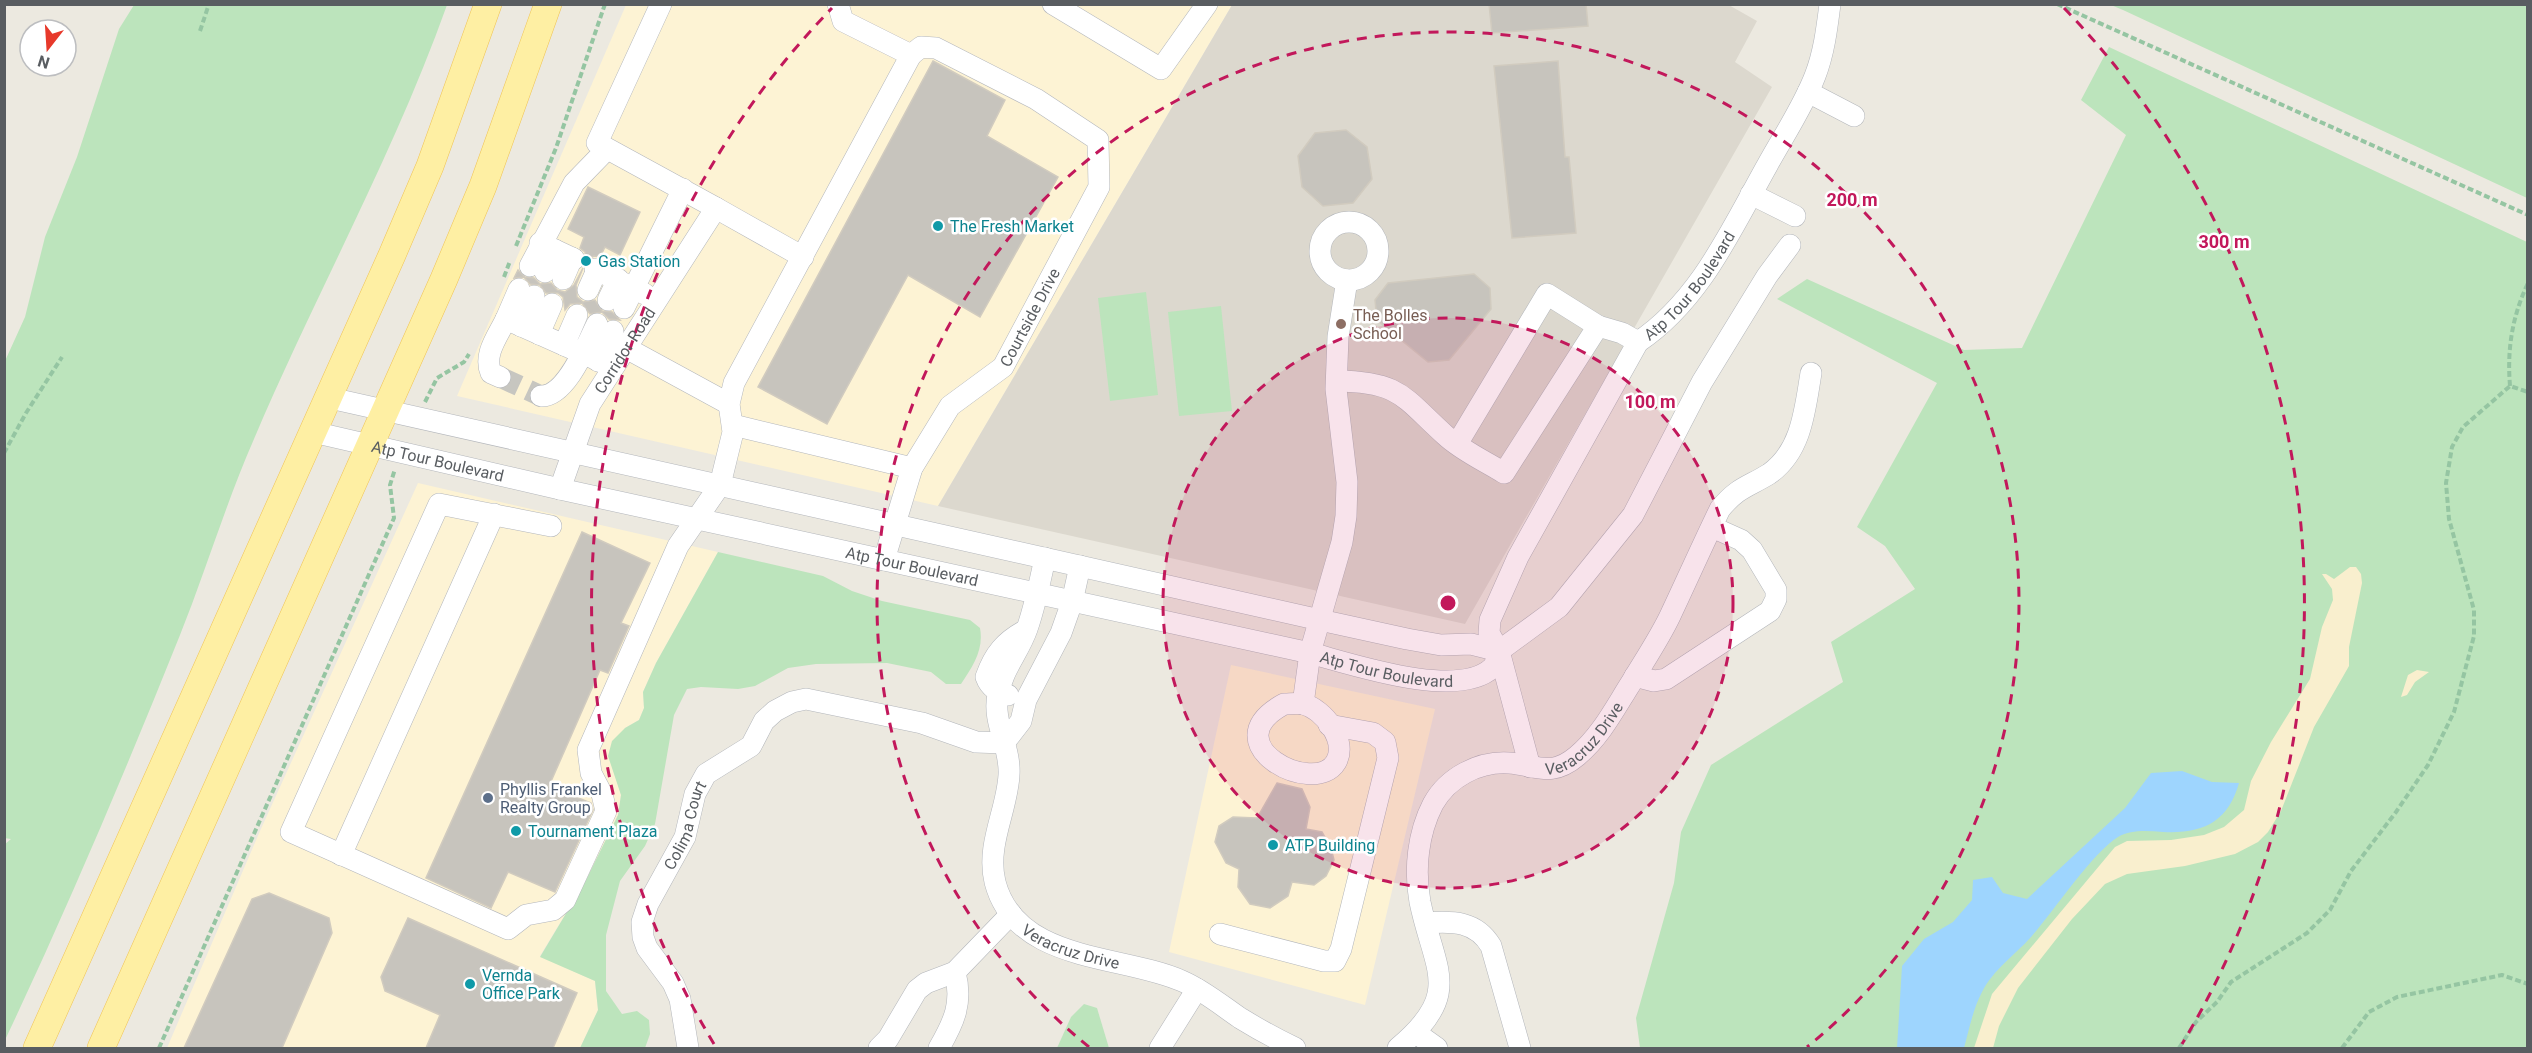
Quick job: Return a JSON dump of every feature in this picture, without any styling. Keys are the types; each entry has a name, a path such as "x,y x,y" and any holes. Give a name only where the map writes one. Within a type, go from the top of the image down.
{"main road":[{"path":"37,1048 330,398 430,165 488,4"},
{"path":"101,1048 386,411 483,186 548,4"}],"street":[{"path":"661,4 597,143 683,189 713,213 803,257"},
{"path":"550,526 440,504 291,832 508,929 526,915 553,910 566,900 606,811 602,794 591,773 588,750 678,546 720,485 733,425 729,404 734,383 911,55 843,21 838,4"},
{"path":"1053,4 1161,69 1207,4"},
{"name":"Atp Tour Boulevard","path":"313,432 560,489 1311,653 1400,676 1433,681 1464,680 1483,675 1494,667 1499,651 1489,633 1490,620 1513,568 1638,342 1676,312 1706,271 1809,92 1823,51 1830,4"},
{"name":"Courtside Drive","path":"884,560 912,468 950,406 1003,367 1100,187 1098,140 1036,99 936,48 921,47 911,55"},
{"path":"1809,92 1854,116"},
{"path":"537,269 560,253 574,183 607,149"},
{"path":"616,304 626,283 683,189"},
{"path":"1751,194 1795,216"},
{"name":"Corridor Road","path":"560,489 590,404 590,357 628,349 713,213"},
{"path":"1530,767 1499,651 1559,607 1633,515 1702,382 1767,276 1790,245"},
{"path":"537,269 560,253"},
{"path":"588,290 596,269 658,302"},
{"path":"1304,704 1311,653 1347,516 1347,482 1340,433 1337,381 1338,337 1347,280"},
{"path":"522,326 527,292"},
{"path":"500,377 491,373 488,366 488,354 522,326 527,292"},
{"path":"1457,444 1547,294 1598,326 1622,333 1638,342"},
{"path":"541,396 549,396 559,390 590,357 596,324 590,357"},
{"path":"522,326 590,357"},
{"path":"1337,381 1363,381 1404,395 1457,444 1504,473 1598,326"},
{"path":"628,349 729,404"},
{"name":"Veracruz Drive","path":"1398,1048 1416,1033 1433,1008 1440,980 1437,958 1426,923 1417,881 1424,828 1434,802 1459,776 1478,766 1496,762 1552,769 1566,764 1579,754 1608,721 1669,618 1712,526 1731,495 1769,474 1785,460 1796,442 1810,373"},
{"name":"Atp Tour Boulevard","path":"330,398 1320,621 1441,645 1471,644 1499,651"},
{"path":"733,425 912,468"},
{"path":"341,855 494,514"},
{"path":"1635,676 1654,681 1666,679 1770,611 1776,600 1776,590 1752,550 1741,540 1712,526"},
{"name":"Veracruz Drive","path":"1045,558 1027,630 1004,672 995,710 1009,773 992,862 1001,899 1011,914 1038,935 1071,951 1158,971 1197,989 1244,1020 1295,1048"},
{"path":"1004,743 1021,721 1026,700 1061,633 1072,602 1080,566"},
{"path":"1026,700 998,692 988,684 986,677 997,652 1009,639 1027,630"},
{"path":"1016,653 1044,667"},
{"name":"Colima Court","path":"688,1048 680,999 673,983 646,948 642,922 648,904 684,837 695,794 706,774 751,746 764,721 775,711 792,702 806,699 922,723 976,742 1004,743"},
{"path":"1284,704 1304,704 1329,724 1336,733 1338,746 1335,763 1326,771 1310,774 1283,768 1265,755 1258,740 1267,713 1284,704"},
{"path":"1220,934 1324,961 1335,961 1341,949 1388,758 1385,742 1373,733 1329,724"},
{"path":"879,1048 888,1039 916,990 926,983 955,972 1011,914"},
{"path":"1426,923 1463,924 1474,927 1485,935 1491,946 1520,1048"},
{"path":"939,1048 954,1022 959,1005 959,988 955,972"},
{"path":"1161,1048 1197,989"},
{"path":"1416,1033 1437,1048"}],"path":[{"path":"200,31 209,4"},
{"path":"516,248 556,148 605,4"},
{"path":"2057,4 2528,215"},
{"path":"527,292 537,269"},
{"path":"2510,386 2507,358 2515,309 2528,283"},
{"path":"417,418 437,378 464,362 471,351"},
{"path":"4,453 26,413 62,357"},
{"path":"2510,386 2528,392"},
{"path":"2179,1048 2196,1022 2217,1002 2231,982 2307,933 2330,910 2351,871 2428,765 2454,712 2474,636 2474,610 2449,519 2446,483 2452,447 2463,428 2510,386"},
{"path":"159,1048 394,518 390,485 402,453"},
{"path":"2342,1048 2369,1012 2397,997 2502,975 2528,984"}],"shaded area":[{"name":"The Bolles School","path":"1727,4 1757,21 1735,62 1772,87 1465,624 938,506 1232,5"},
{"path":"626,5 1232,5 938,506 457,396"},
{"name":"Tournament Plaza","path":"418,483 718,552 656,663 643,692 644,708 639,720 625,728 616,778 621,795 618,815 586,880 540,956 595,981 598,1010 580,1048 167,1048 260,831"},
{"path":"1231,665 1435,709 1365,1005 1169,952"}],"green space":[{"path":"134,5 447,5 379,169 254,439 189,611 138,737 74,890 5,1040 4,845 11,839 4,838 5,361 25,317 45,237 77,157 119,29"},
{"path":"2111,5 2527,5 2527,198 2123,10"},
{"path":"2109,47 2527,242 2527,1048 1640,1048 1636,1018 1674,883 1681,832 1711,765 1843,682 1831,642 1915,589 1885,546 1857,527 1937,383 1777,299 1807,279 1964,350 2022,348 2126,135 2081,100"},
{"path":"1146,292 1158,395 1110,401 1098,298"},
{"path":"1221,306 1232,411 1179,416 1168,312"},
{"path":"718,552 823,576 852,591 882,601 970,620 980,628 979,651 961,684 946,684 931,672 887,663 816,664 788,668 755,686 738,689 701,687 687,689 674,715 655,824 645,846 620,881 606,935 606,991 622,1014 637,1011 649,1020 650,1034 645,1048 580,1048 598,1010 595,981 540,957 586,880 618,815 621,795 608,756 612,741 625,728 639,720 644,708 643,692 656,663"},
{"path":"1084,1004 1097,1008 1109,1048 1057,1048 1071,1017"}],"sand":[{"path":"2350,567 2356,567 2361,574 2362,583 2349,647 2349,666 2314,727 2281,811 2268,832 2258,842 2235,854 2185,866 2127,874 2105,884 2072,919 2018,988 1999,1026 1993,1048 1974,1048 1992,994 2115,847 2127,841 2171,840 2204,835 2224,827 2244,810 2251,781 2271,742 2310,679 2322,627 2333,600 2332,589 2322,574 2334,579"},
{"path":"2417,670 2429,672 2415,682 2407,695 2401,697 2408,675"}],"water":[{"path":"2182,771 2212,782 2239,783 2228,807 2221,816 2202,828 2190,831 2140,831 2118,837 2097,855 2031,937 1987,984 1976,1005 1964,1048 1897,1048 1902,966 1924,939 1953,922 1972,900 1973,880 1992,877 2003,893 2027,899 2125,808 2151,773"}],"building":[{"path":"1489,4 1586,4 1588,26 1492,33"},
{"name":"The Fresh Market","path":"933,61 1005,100 987,136 1058,177 980,317 908,275 827,424 758,387"},
{"path":"1558,61 1565,157 1569,157 1576,233 1512,238 1494,66"},
{"path":"1346,130 1367,147 1372,179 1353,203 1323,206 1302,187 1298,156 1315,133"},
{"path":"588,187 640,212 620,255 605,247 600,257 594,256 586,260 585,252 580,248 584,237 568,229"},
{"path":"583,268 576,285 577,297 583,302 595,300 602,311 612,312 620,320 609,319 602,312 590,314 582,303 570,304 565,310 563,297 558,293 546,293 540,285 530,284 524,277 514,278 518,270 525,277 534,278 540,284 551,283 557,290 565,292 574,285"},
{"path":"1474,274 1490,288 1491,309 1449,360 1428,362 1377,320 1375,300 1388,283"},
{"path":"582,532 650,563 621,623 629,626 608,673 600,670 549,786 591,803 593,810 555,892 508,872 491,908 426,878"},
{"name":"ATP Building","path":"1277,783 1302,789 1310,807 1306,829 1322,832 1331,848 1334,860 1326,876 1314,885 1292,882 1288,896 1270,908 1250,904 1238,887 1239,869 1226,863 1215,842 1219,826 1233,817 1257,818"},
{"path":"269,893 329,918 332,933 282,1048 184,1048 252,899"},
{"name":"Vernda Office Park","path":"408,918 577,993 553,1048 426,1048 440,1015 385,991 381,977"}],"tunnel":[{"path":"500,377 541,396"}],"place":[{"name":"The Fresh Market","path":"938,226"},
{"name":"Gas Station","path":"586,261"},
{"name":"The Bolles School","path":"1341,324"},
{"name":"Phyllis Frankel Realty Group","path":"488,798"},
{"name":"Tournament Plaza","path":"516,831"},
{"name":"ATP Building","path":"1273,845"},
{"name":"Vernda Office Park","path":"470,984"}]}
